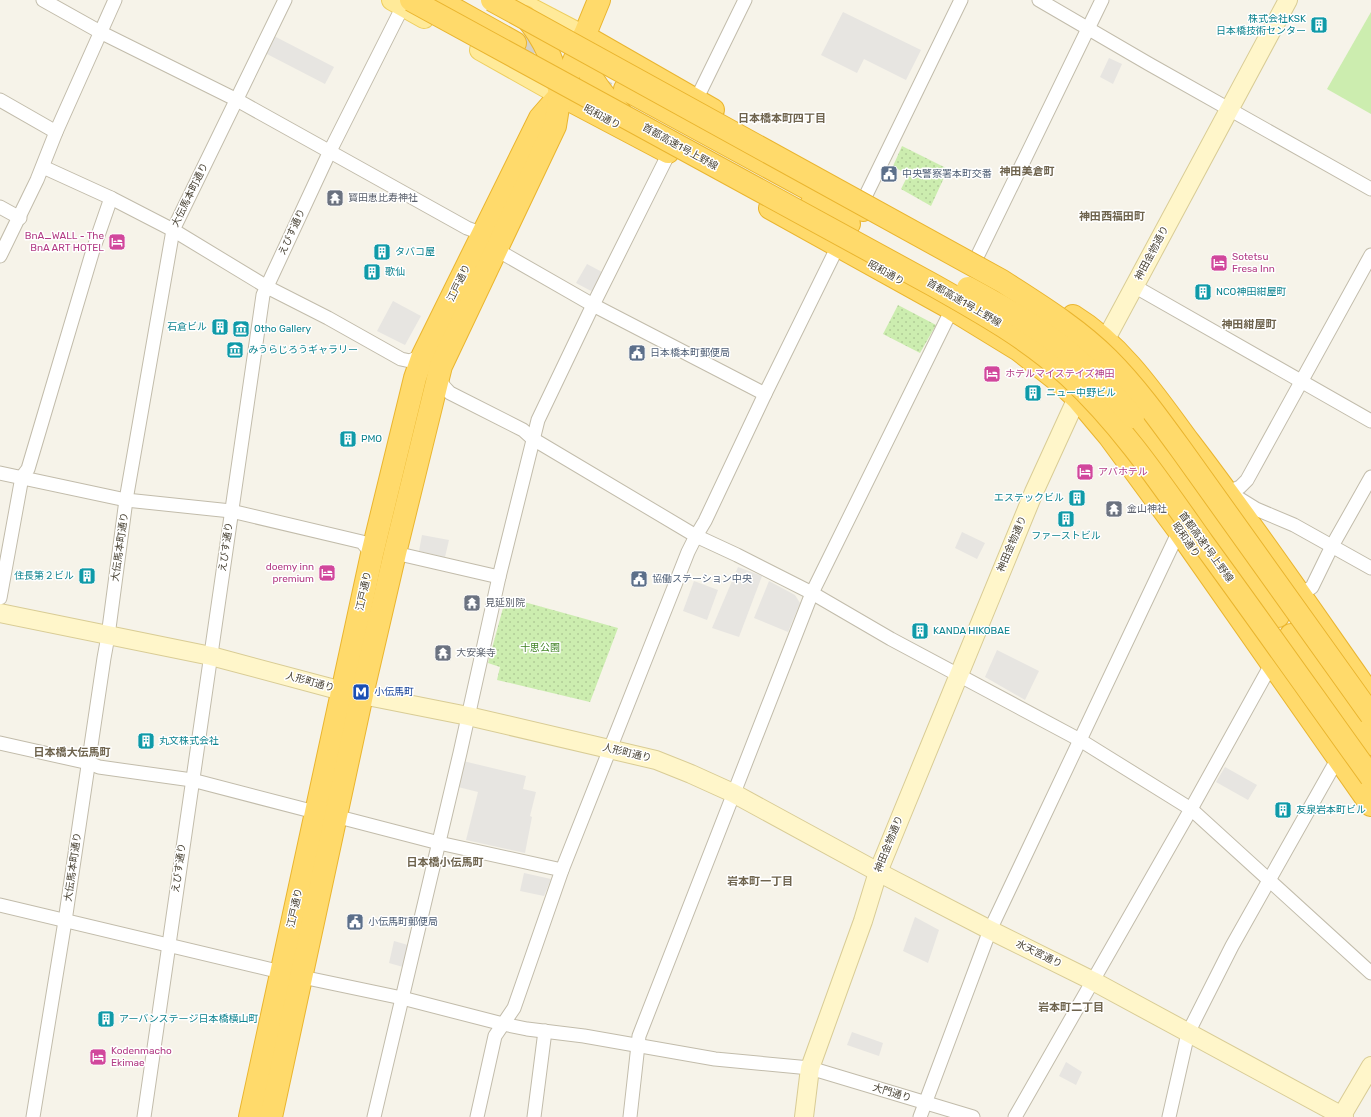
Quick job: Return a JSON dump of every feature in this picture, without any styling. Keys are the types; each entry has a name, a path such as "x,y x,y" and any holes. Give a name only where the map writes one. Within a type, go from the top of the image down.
{"highway":[{"path":"438,0 518,38 463,0"},
{"path":"492,0 1002,281 1060,319 1085,338 1108,359 1131,384 1155,415 1371,715"},
{"path":"511,0 532,24 550,55 555,70 560,95"},
{"name":"江戸通り","path":"352,693 395,553 432,360 490,242 540,118 560,95 600,0"},
{"name":"首都高速1号上野線","path":"402,2 933,285 983,313 1022,338 1068,375 1090,396 1122,433 1236,588 1371,777"},
{"path":"662,149 613,105 593,80 584,57 584,36 927,230 1076,318 1105,340 1135,371 1228,492 1371,696"},
{"name":"昭和通り","path":"560,95 662,149 952,309 1019,350 1061,383 1077,398 1109,436 1179,530 1371,806"},
{"path":"927,230 838,203 623,95 810,204 991,300 1032,325 1058,344 1079,361 1103,384 1133,417 1179,485 1236,588"},
{"path":"810,204 834,224 885,272"},
{"name":"江戸通り","path":"271,1117 292,974 352,693 372,554 415,378 432,360"},
{"path":"1090,368 1135,436 1152,477 1156,500"},
{"path":"1185,437 1202,494 1219,533 1230,551 1278,616"},
{"path":"1291,634 1371,744"},
{"name":"江戸通り","path":"250,1117 292,974"}],"main road":[{"path":"515,0 584,36"},
{"name":"昭和通り","path":"402,2 560,95"}],"street":[{"path":"43,0 102,33 237,100 467,228 593,305 765,394"},
{"path":"0,256 20,218 43,167 56,132 102,33 115,0"},
{"name":"大伝馬本町通り","path":"34,1117 66,922 108,636 126,500 173,230 285,0"},
{"path":"696,100 745,0"},
{"path":"866,195 962,0"},
{"path":"1039,0 1371,189"},
{"path":"976,259 1102,0"},
{"name":"神田金物通り","path":"804,1117 810,1068 863,921 878,872 1034,492 1090,368 1288,0"},
{"name":"えびす通り","path":"144,1117 231,511 264,295 330,151 402,2"},
{"path":"0,100 56,132"},
{"path":"374,1117 460,753 499,577 538,420 593,305 662,149"},
{"path":"43,167 111,198 173,230 267,287 328,318 402,359 410,361 432,360 443,386 450,393 523,430 533,439 696,536 812,593 891,639 1080,740 1191,809 1371,973"},
{"path":"0,598 22,477 28,469 93,250 111,198"},
{"path":"0,207 20,218"},
{"path":"477,1117 495,1036 514,1008 562,870 696,536 705,521 765,394 838,246"},
{"path":"1228,492 1240,487 1247,480 1300,381 1371,255"},
{"path":"1134,286 1371,421"},
{"path":"630,1117 639,1036 704,873 733,793 812,593 952,309"},
{"path":"0,473 126,500 231,511 362,542 372,554"},
{"path":"1300,595 1312,587 1332,546 1371,477"},
{"path":"1228,492 1256,508 1294,525 1371,568"},
{"path":"920,1117 990,930 1179,530"},
{"path":"395,553 499,577"},
{"name":"人形町通り","path":"0,613 211,656 352,693 468,716 656,760 733,793"},
{"path":"1015,1117 1191,809 1272,663"},
{"path":"0,743 89,762 99,767 192,780 439,843 562,870"},
{"path":"1169,1117 1188,1033 1232,946 1338,758"},
{"name":"水天宮通り","path":"733,793 878,872 1093,981 1342,1117"},
{"name":"大門通り","path":"0,905 66,922 402,998 503,1024 584,1036 715,1059 810,1068 973,1117"},
{"path":"534,1117 545,1031"},
{"path":"1342,1117 1371,1066"}],"green space":[{"path":"1371,12 1371,114 1327,89"},
{"path":"902,146 948,169 931,206 901,189 908,175 893,166"},
{"path":"898,305 936,325 920,353 883,334"},
{"name":"十思公園","path":"506,597 618,628 590,702 497,680 500,667 488,663"}],"shaded area":[{"path":"843,12 921,50 906,80 864,59 857,73 821,55"},
{"path":"274,36 334,67 325,84 265,53"},
{"path":"1109,58 1122,64 1113,84 1100,77"},
{"path":"587,264 604,273 593,292 576,283"},
{"path":"393,301 421,316 405,345 377,331"},
{"path":"962,532 985,543 977,559 955,548"},
{"path":"422,535 449,540 445,557 419,551"},
{"path":"738,567 762,576 739,637 712,628"},
{"path":"694,581 718,590 707,620 683,611"},
{"path":"769,581 795,595 800,603 788,632 754,618"},
{"path":"997,650 1039,671 1025,700 985,677"},
{"path":"463,761 526,776 523,789 536,792 530,816 532,817 525,853 466,840 478,792 458,787"},
{"path":"1225,767 1257,785 1248,800 1216,782"},
{"path":"524,873 551,879 544,896 520,891"},
{"path":"915,917 939,930 928,963 903,951"},
{"path":"394,941 408,945 403,967 389,963"},
{"path":"852,1032 883,1043 879,1056 847,1045"},
{"path":"1066,1062 1082,1072 1076,1085 1059,1076"}],"tunnel":[{"path":"515,43 607,93"}],"place":[{"name":"株式会社KSK 日本橋技術センター","path":"1319,25"},
{"name":"中央警察署本町交番","path":"889,174"},
{"name":"寳田恵比寿神社","path":"335,198"},
{"name":"BnA_WALL - The BnA ART HOTEL","path":"117,242"},
{"name":"タバコ屋","path":"382,252"},
{"name":"Sotetsu Fresa Inn","path":"1219,263"},
{"name":"歌仙","path":"372,272"},
{"name":"NCO神田紺屋町","path":"1203,292"},
{"name":"石倉ビル","path":"220,327"},
{"name":"Otho Gallery","path":"241,329"},
{"name":"みうらじろうギャラリー","path":"235,350"},
{"name":"日本橋本町郵便局","path":"637,353"},
{"name":"ホテルマイステイズ神田","path":"992,374"},
{"name":"ニュー中野ビル","path":"1033,393"},
{"name":"PMO","path":"348,439"},
{"name":"アパホテル","path":"1085,472"},
{"name":"エステックビル","path":"1077,498"},
{"name":"金山神社","path":"1114,509"},
{"name":"ファーストビル","path":"1066,519"},
{"name":"doemy inn premium","path":"327,573"},
{"name":"住長第２ビル","path":"87,576"},
{"name":"協働ステーション中央","path":"639,579"},
{"name":"見延別院","path":"472,603"},
{"name":"KANDA HIKOBAE","path":"920,631"},
{"name":"大安楽寺","path":"443,653"},
{"name":"小伝馬町","path":"361,692"},
{"name":"丸文株式会社","path":"146,741"},
{"name":"友泉岩本町ビル","path":"1283,810"},
{"name":"小伝馬町郵便局","path":"355,922"},
{"name":"アーバンステージ日本橋横山町","path":"106,1019"},
{"name":"Kodenmacho Ekimae","path":"98,1057"}],"district":[{"name":"日本橋本町四丁目","path":"782,118"},
{"name":"神田美倉町","path":"1027,171"},
{"name":"神田西福田町","path":"1112,216"},
{"name":"神田紺屋町","path":"1249,324"},
{"name":"日本橋大伝馬町","path":"72,752"},
{"name":"日本橋小伝馬町","path":"445,862"},
{"name":"岩本町一丁目","path":"760,881"},
{"name":"岩本町二丁目","path":"1071,1007"}]}
